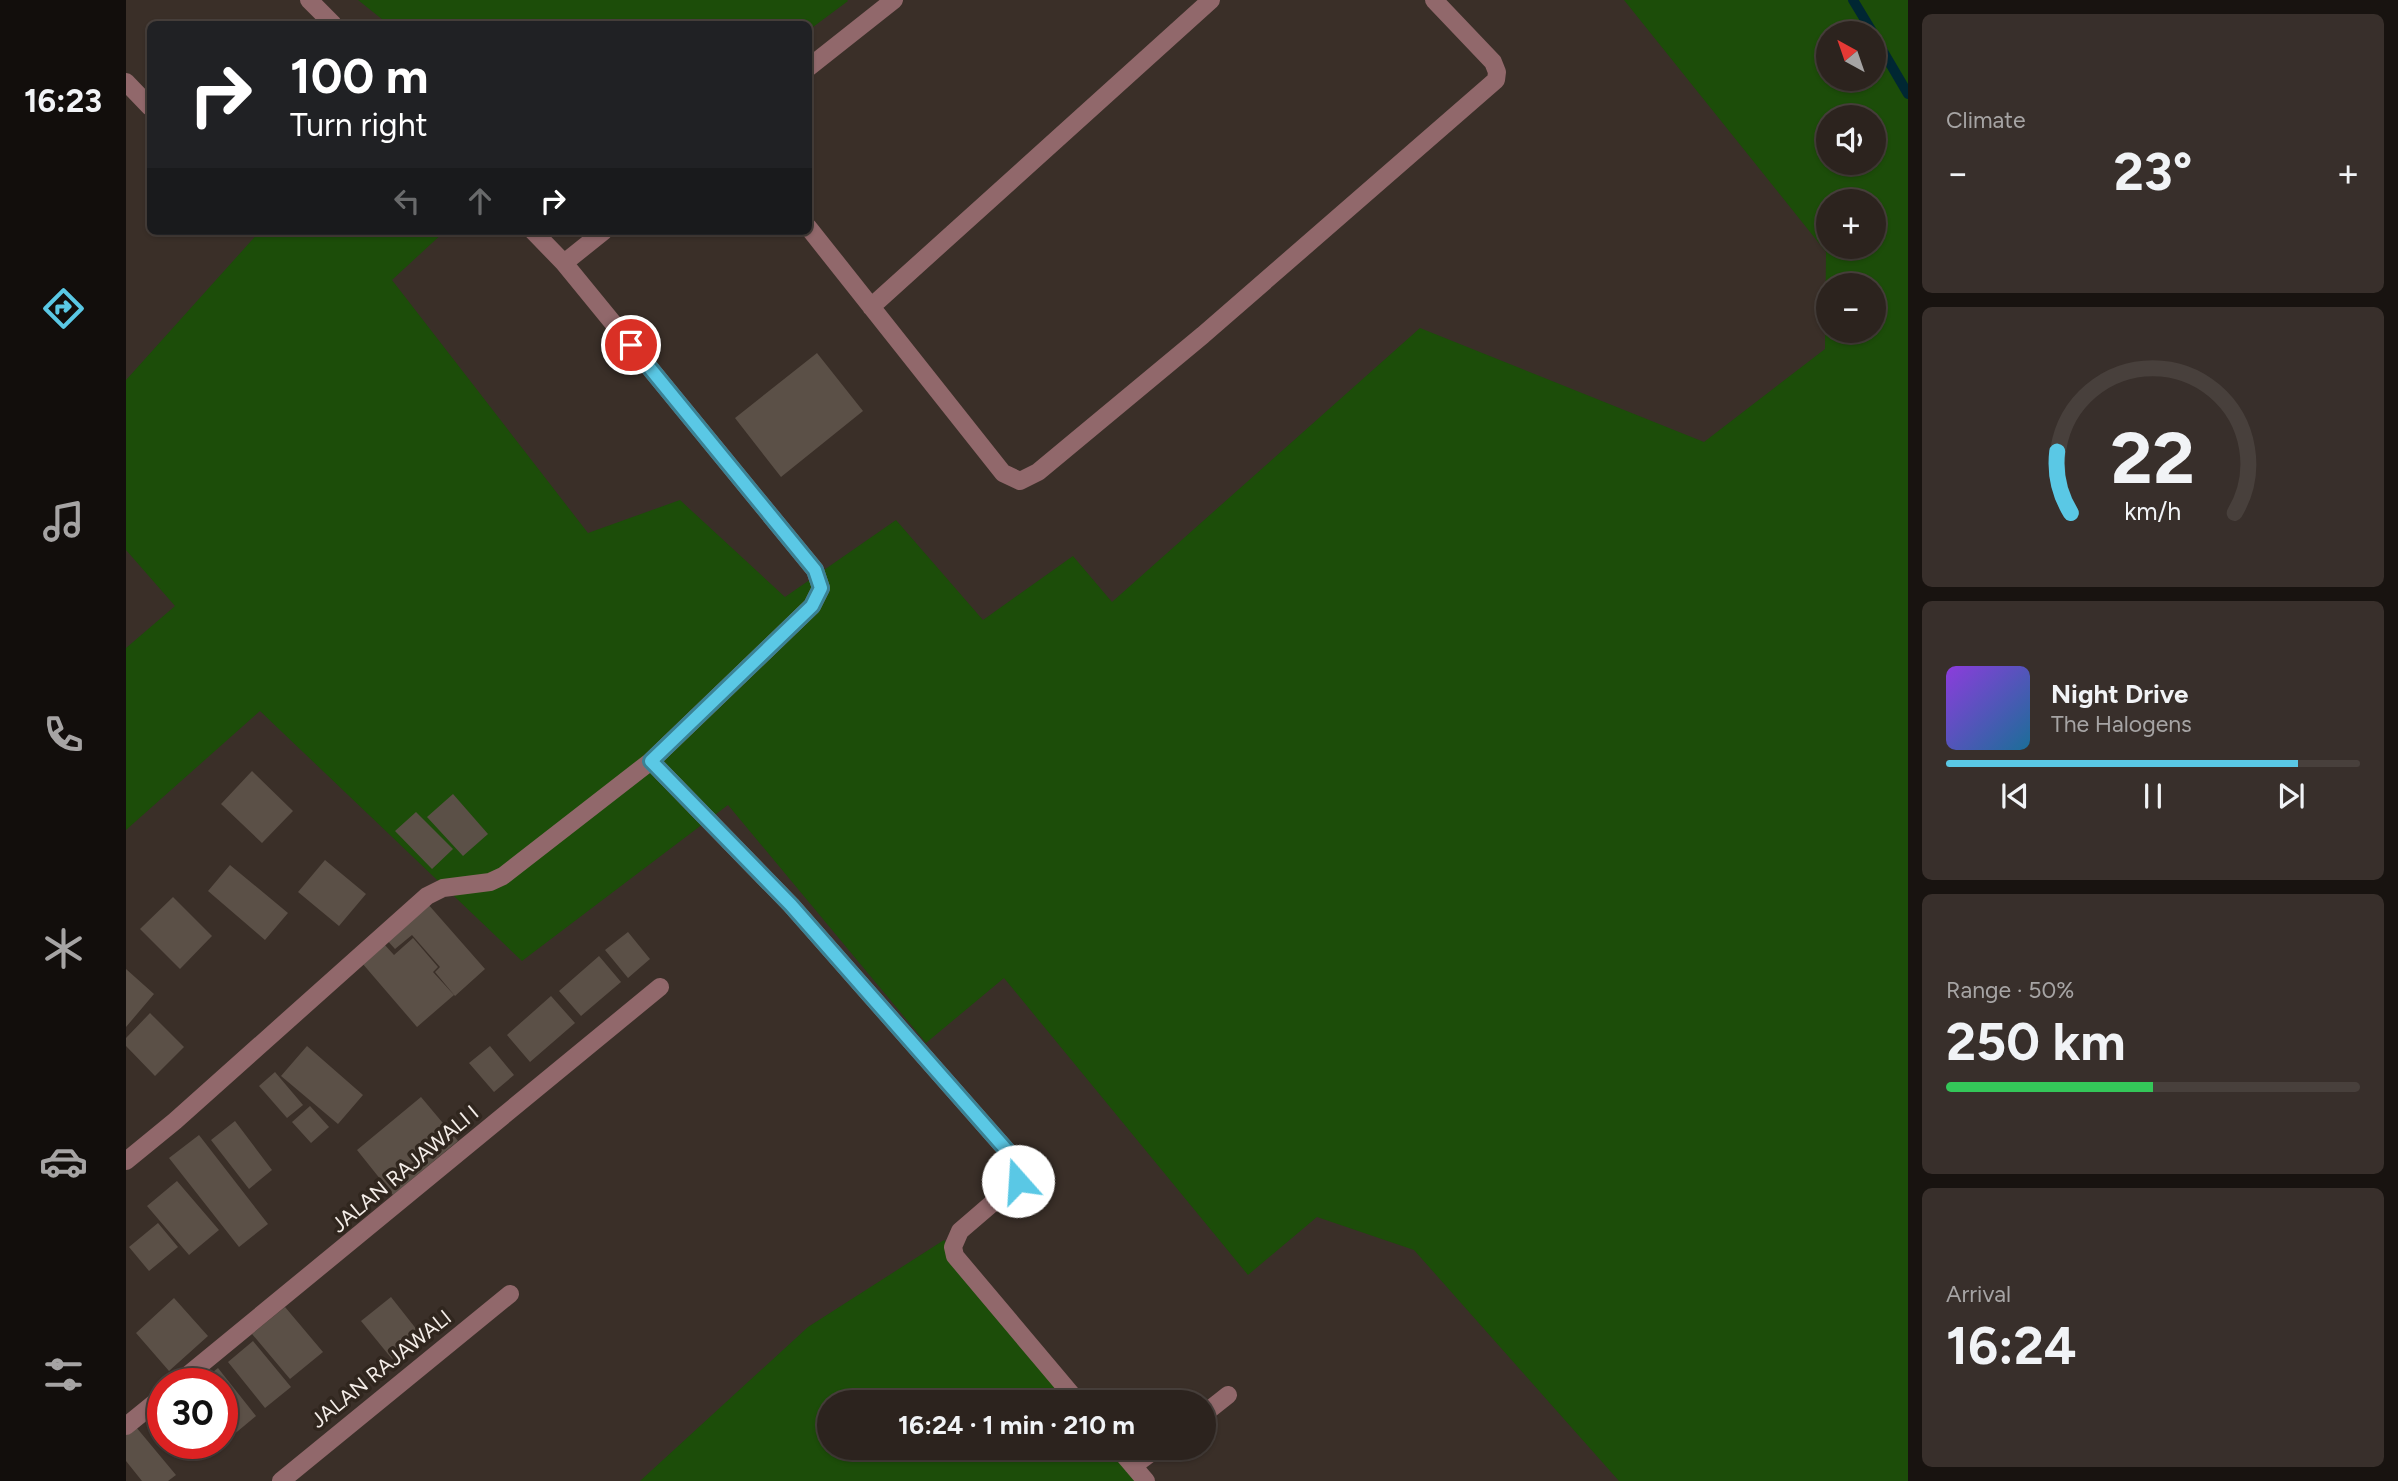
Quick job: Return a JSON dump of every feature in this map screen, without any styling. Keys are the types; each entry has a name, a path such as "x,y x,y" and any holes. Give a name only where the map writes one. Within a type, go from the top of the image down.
{"street":[{"path":"309,0 330,21"},
{"path":"812,65 894,0"},
{"path":"872,307 1211,0"},
{"path":"812,232 1003,473 1020,481 1038,472 1202,335 1496,80 1497,72 1493,62 1434,0"},
{"path":"126,82 147,104"},
{"path":"126,1161 175,1121 427,896 443,888 490,882 503,876 651,761 812,606 821,588 815,570 564,263 537,235"},
{"path":"564,263 599,235"},
{"path":"651,761 791,905 1017,1162 1021,1171 1018,1181 960,1231 953,1247 955,1256 1068,1390"},
{"name":"JALAN RAJAWALI I","path":"196,1368 660,987"},
{"name":"JALAN RAJAWALI","path":"281,1481 510,1294"},
{"path":"1216,1404 1228,1395"},
{"path":"126,1426 147,1409"},
{"path":"1128,1460 1146,1481"},
{"path":"1133,1466 1141,1460"}],"green space":[{"path":"358,0 848,1 812,28 812,21 384,21"},
{"path":"1624,0 1908,0 1908,1481 1619,1481 1414,1250 1317,1217 1248,1275 1004,978 926,1043 728,805 522,961 260,711 126,830 126,648 175,606 126,550 126,380 256,235 441,235 392,280 588,533 680,500 785,597 896,520 983,620 1073,556 1112,602 1420,328 1704,442 1825,349 1825,343 1886,343 1886,273 1826,273 1826,259 1886,259 1886,189 1816,189 1816,240"},
{"path":"944,1240 1070,1390 817,1390 817,1460 1126,1460 1139,1481 640,1481 808,1327"}],"building":[{"path":"817,353 863,411 781,477 735,418"},
{"path":"252,771 293,811 262,843 221,804"},
{"path":"453,794 488,834 463,856 427,817"},
{"path":"416,812 453,849 432,869 395,831"},
{"path":"325,860 366,894 339,926 298,892"},
{"path":"230,865 288,913 265,940 208,891"},
{"path":"173,897 212,936 180,969 140,929"},
{"path":"427,903 485,969 455,996 435,972 440,967 412,935 395,949 386,939"},
{"path":"628,932 650,959 628,978 605,950"},
{"path":"413,938 438,967 433,972 454,995 417,1027 362,963 384,944 394,955"},
{"path":"599,956 621,982 581,1016 559,991"},
{"path":"126,969 154,994 126,1027"},
{"path":"551,996 575,1023 530,1062 507,1035"},
{"path":"150,1013 184,1047 155,1076 126,1046 126,1038"},
{"path":"307,1046 363,1095 338,1124 281,1076"},
{"path":"490,1046 514,1075 494,1092 469,1063"},
{"path":"275,1072 303,1105 287,1118 259,1086"},
{"path":"421,1097 458,1141 393,1195 357,1150"},
{"path":"310,1106 329,1127 311,1143 292,1122"},
{"path":"235,1121 272,1170 249,1189 211,1140"},
{"path":"199,1135 268,1224 239,1247 169,1158"},
{"path":"177,1181 219,1230 189,1255 147,1206"},
{"path":"158,1223 178,1247 149,1271 129,1247"},
{"path":"391,1297 421,1335 392,1359 361,1321"},
{"path":"174,1298 208,1336 172,1368 166,1368 136,1333"},
{"path":"285,1307 323,1352 290,1379 252,1334"},
{"path":"253,1341 291,1387 265,1408 238,1374 238,1368 233,1368 228,1362"},
{"path":"238,1393 256,1416 238,1431"},
{"path":"136,1427 147,1440 147,1459 163,1459 176,1475 168,1481 142,1481 126,1461 126,1435"}],"waterway":[{"path":"1853,0 1866,21"},
{"path":"1886,56 1908,94"}],"route":[{"path":"631,345 815,570 821,588 812,606 651,761 791,905 1017,1162 1021,1171 1018,1181"}]}
